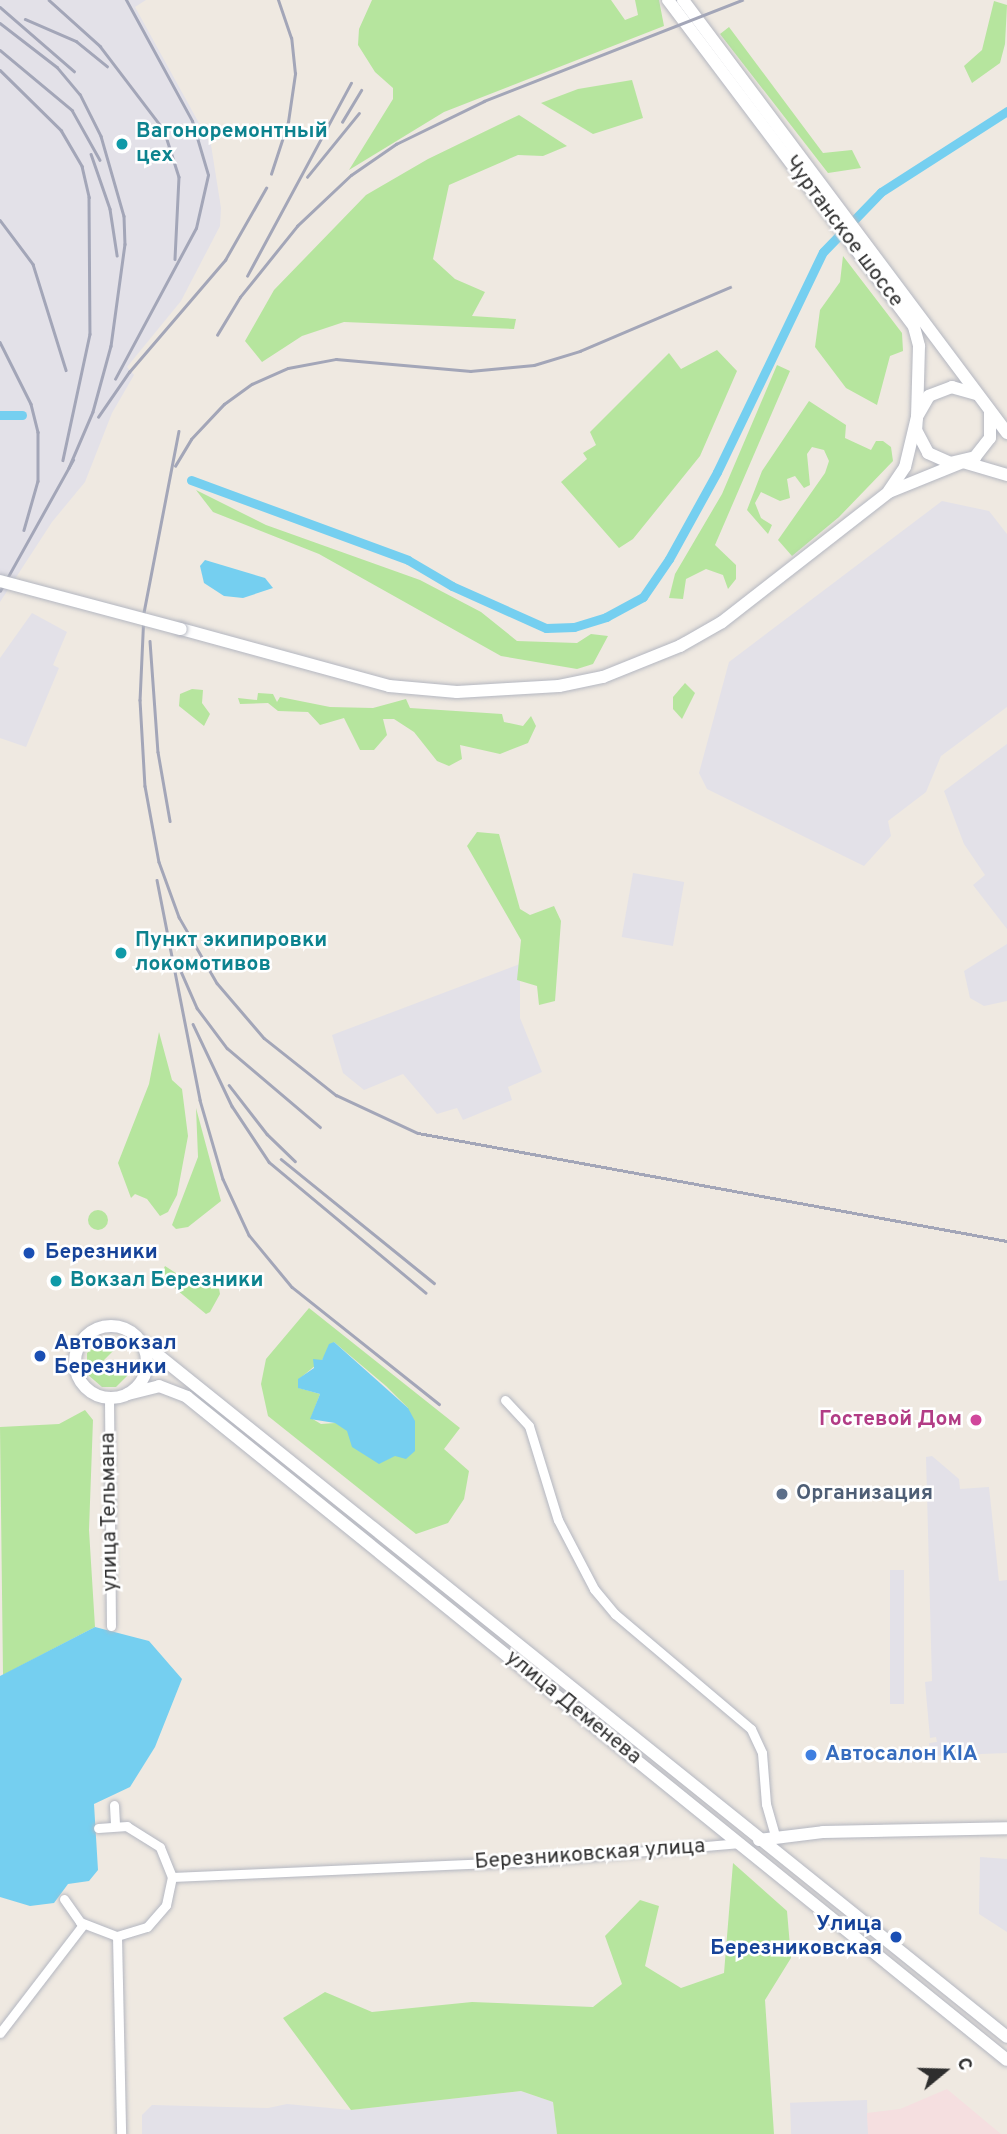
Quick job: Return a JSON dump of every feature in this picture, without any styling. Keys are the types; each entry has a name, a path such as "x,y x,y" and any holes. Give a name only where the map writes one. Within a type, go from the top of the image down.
{"main road":[{"name":"Чуртанское шоссе","path":"668,0 914,327 919,346 917,417 905,467 888,492"},
{"name":"Чуртанское шоссе","path":"683,0 864,237 1007,433"},
{"path":"0,581 390,686 503,692 559,686 603,677 680,646 722,622 888,492 963,463 975,457 990,438 986,404 964,388 940,390 929,396 917,417 920,442 928,453 938,460 963,463 1007,475"},
{"path":"113,1325 130,1331 143,1343 147,1359 145,1376 128,1394 109,1398 91,1392 78,1377 74,1361 81,1341 98,1327 113,1325"},
{"name":"улица Деменева","path":"143,1343 769,1839 1007,2038"},
{"name":"улица Деменева","path":"128,1394 159,1386 187,1397 1007,2060"},
{"name":"Березниковская улица","path":"740,1843 823,1832 1007,1828"}],"street":[{"name":"улица Тельмана","path":"109,1398 111,1626"},
{"path":"505,1400 532,1433 558,1520 594,1589 615,1614 751,1729 762,1754 769,1839"},
{"path":"114,1805 115,1825"},
{"path":"64,1899 83,1924 117,1936 133,1933 158,1917 166,1905 172,1877 162,1850 153,1839 141,1831 115,1825 98,1828"},
{"name":"Березниковская улица","path":"172,1877 519,1861 740,1843"},
{"path":"0,2033 83,1924"},
{"path":"117,1936 121,2134"}],"shaded area":[{"path":"0,0 146,0 135,7 211,145 221,208 220,226 181,301 127,367 134,375 112,413 85,482 52,522 0,602"},
{"path":"942,501 989,511 1007,534 1007,707 941,756 926,792 888,821 891,836 864,866 707,789 699,773 729,662"},
{"path":"32,613 67,632 53,665 59,668 26,747 0,738 0,658"},
{"path":"1007,744 1007,929 973,885 985,875 964,844 944,791"},
{"path":"633,873 684,882 673,946 622,937"},
{"path":"1007,944 1007,1001 984,1006 970,998 964,971"},
{"path":"520,964 520,1018 542,1072 508,1087 512,1100 463,1120 457,1108 437,1114 403,1074 364,1090 343,1073 332,1035"},
{"path":"932,1456 959,1479 960,1489 989,1487 999,1581 1007,1580 1007,1753 930,1756 929,1743 937,1742 936,1737 930,1738 925,1682 932,1681 926,1457"},
{"path":"890,1570 904,1570 904,1704 890,1704"},
{"path":"980,1857 1007,1859 1007,1932 979,1914"},
{"path":"947,2089 1001,2134 868,2134 867,2113 900,2109"},
{"path":"521,2091 553,2102 557,2134 142,2134 142,2115 152,2105 268,2108 287,2104 351,2110"},
{"path":"867,2100 868,2134 791,2134 790,2103"}],"green space":[{"path":"372,0 611,0 625,20 638,15 635,0 659,0 664,26 444,112 349,170 393,99 393,88 375,72 358,45 359,29"},
{"path":"994,1 1007,5 1005,44 1000,63 972,83 964,66 982,50"},
{"path":"729,27 823,153 852,150 861,168 828,173 720,34"},
{"path":"632,80 643,118 593,134 541,103 578,89"},
{"path":"519,115 567,146 543,156 518,155 449,185 433,259 455,279 485,292 472,316 516,319 514,329 344,322 302,336 262,362 245,341 274,290 366,195 428,159"},
{"path":"843,256 902,333 903,351 890,356 877,405 846,388 815,347 820,310 840,282"},
{"path":"717,350 737,371 700,456 633,539 619,548 561,482 587,459 583,453 596,445 590,432 669,353 681,369"},
{"path":"777,365 790,371 715,545 736,565 736,579 728,589 723,575 706,569 686,579 683,599 669,598 675,574 722,494"},
{"path":"809,401 846,425 845,438 871,450 876,441 883,441 891,447 893,461 839,517 792,556 778,540 825,473 829,461 824,450 812,447 807,454 810,485 804,488 795,476 787,479 790,498 780,501 761,492 755,503 761,518 772,525 768,534 747,510 762,471"},
{"path":"196,490 266,525 420,580 481,612 517,641 577,643 591,634 608,636 593,664 577,669 501,656 319,554 213,512"},
{"path":"685,683 695,693 682,719 673,709 673,697"},
{"path":"192,689 203,690 202,703 210,714 204,726 179,706 180,694"},
{"path":"258,693 273,694 277,702 280,697 330,707 373,708 406,699 410,708 502,714 504,722 523,726 531,716 536,726 528,743 500,754 460,745 462,759 449,766 437,761 414,732 394,719 383,719 387,735 374,750 360,750 344,718 320,725 308,712 278,711 268,703 240,704 238,698 257,700"},
{"path":"477,832 499,834 520,909 530,915 554,906 561,921 555,1001 539,1005 537,986 517,980 521,940 467,846"},
{"path":"159,1032 172,1080 182,1089 188,1136 177,1195 168,1212 160,1216 147,1199 135,1194 131,1198 118,1163 149,1084"},
{"path":"196,1108 221,1201 188,1227 176,1229 172,1225 198,1157"},
{"path":"94,1210 102,1210 108,1220 102,1230 94,1230 88,1224 88,1216"},
{"path":"165,1266 188,1281 197,1275 217,1278 220,1294 210,1312 206,1314 160,1276"},
{"path":"309,1308 460,1428 444,1449 469,1471 464,1499 448,1523 416,1534 268,1416 261,1384 266,1359","holes":["334,1342 408,1408 321,1424 311,1418 320,1394 299,1388 298,1380 322,1360"]},
{"path":"103,1340 113,1351 99,1365 109,1376 123,1362 132,1371 116,1387 102,1387 87,1374 87,1353"},
{"path":"85,1410 93,1420 89,1530 95,1627 3,1675 0,1427 59,1424"},
{"path":"733,1863 787,1911 791,1958 765,2000 774,2134 557,2134 553,2102 521,2091 351,2110 283,2018 325,1992 372,2012 472,2002 593,2007 622,1984 605,1936 640,1900 659,1906 645,1966 681,1988 724,1973"}],"water":[{"path":"205,560 265,578 273,588 243,598 224,596 204,583 200,566"},
{"path":"334,1342 408,1408 415,1421 415,1451 406,1459 395,1456 379,1464 352,1447 347,1431 335,1423 310,1419 320,1394 298,1388 298,1379 314,1368 313,1359 322,1360 329,1344"},
{"path":"95,1627 149,1641 182,1679 155,1747 130,1787 94,1804 98,1870 89,1881 68,1884 54,1903 30,1906 0,1897 0,1676"}],"waterway":[{"path":"191,480 408,560 452,586 546,628 574,627 606,617 643,597 669,559 717,472 823,252 881,192 1007,111"},
{"path":"0,415 22,415"}],"railway":[{"path":"49,0 100,46 164,130 179,177 175,259"},
{"path":"115,379 196,228 208,175 192,121 126,0"},
{"path":"271,174 288,122 295,74 291,38 278,0"},
{"path":"217,335 240,297 297,226 351,175 396,144 484,101 742,0"},
{"path":"0,7 74,71"},
{"path":"25,19 76,41 107,66"},
{"path":"0,23 57,67 80,94 101,136 124,216 125,244 111,346 93,412 69,468"},
{"path":"0,50 72,110 100,160"},
{"path":"0,70 61,130 82,166 89,197 90,334 63,460"},
{"path":"247,276 351,83"},
{"path":"342,122 361,90"},
{"path":"307,177 359,113"},
{"path":"91,154 110,209 117,255"},
{"path":"98,417 129,372 225,260 266,188"},
{"path":"0,220 33,264 66,370"},
{"path":"175,466 191,439 224,404 252,384 288,368 336,359 470,371 534,365 580,351 730,287"},
{"path":"0,342 31,404 38,432 38,481 24,530"},
{"path":"179,431 144,613 140,700 145,786 159,862 179,917 217,983 264,1038 336,1095 418,1133 1007,1241"},
{"path":"0,591 73,460"},
{"path":"150,641 158,752 170,821"},
{"path":"157,880 200,1100 223,1179 249,1235 292,1287 439,1404"},
{"path":"180,969 197,1008 227,1048 320,1127"},
{"path":"193,1024 232,1106 269,1162 426,1293"},
{"path":"229,1085 267,1134 295,1161"},
{"path":"281,1159 434,1283"}],"place":[{"name":"Вагоноремонтный цех","path":"122,144"},
{"name":"Пункт экипировки локомотивов","path":"121,953"},
{"name":"Березники","path":"29,1253"},
{"name":"Вокзал Березники","path":"56,1281"},
{"name":"Автовокзал Березники","path":"40,1356"},
{"name":"Гостевой Дом","path":"976,1420"},
{"name":"Организация","path":"782,1494"},
{"name":"Автосалон KIA","path":"811,1755"},
{"name":"Улица Березниковская","path":"896,1937"}]}
